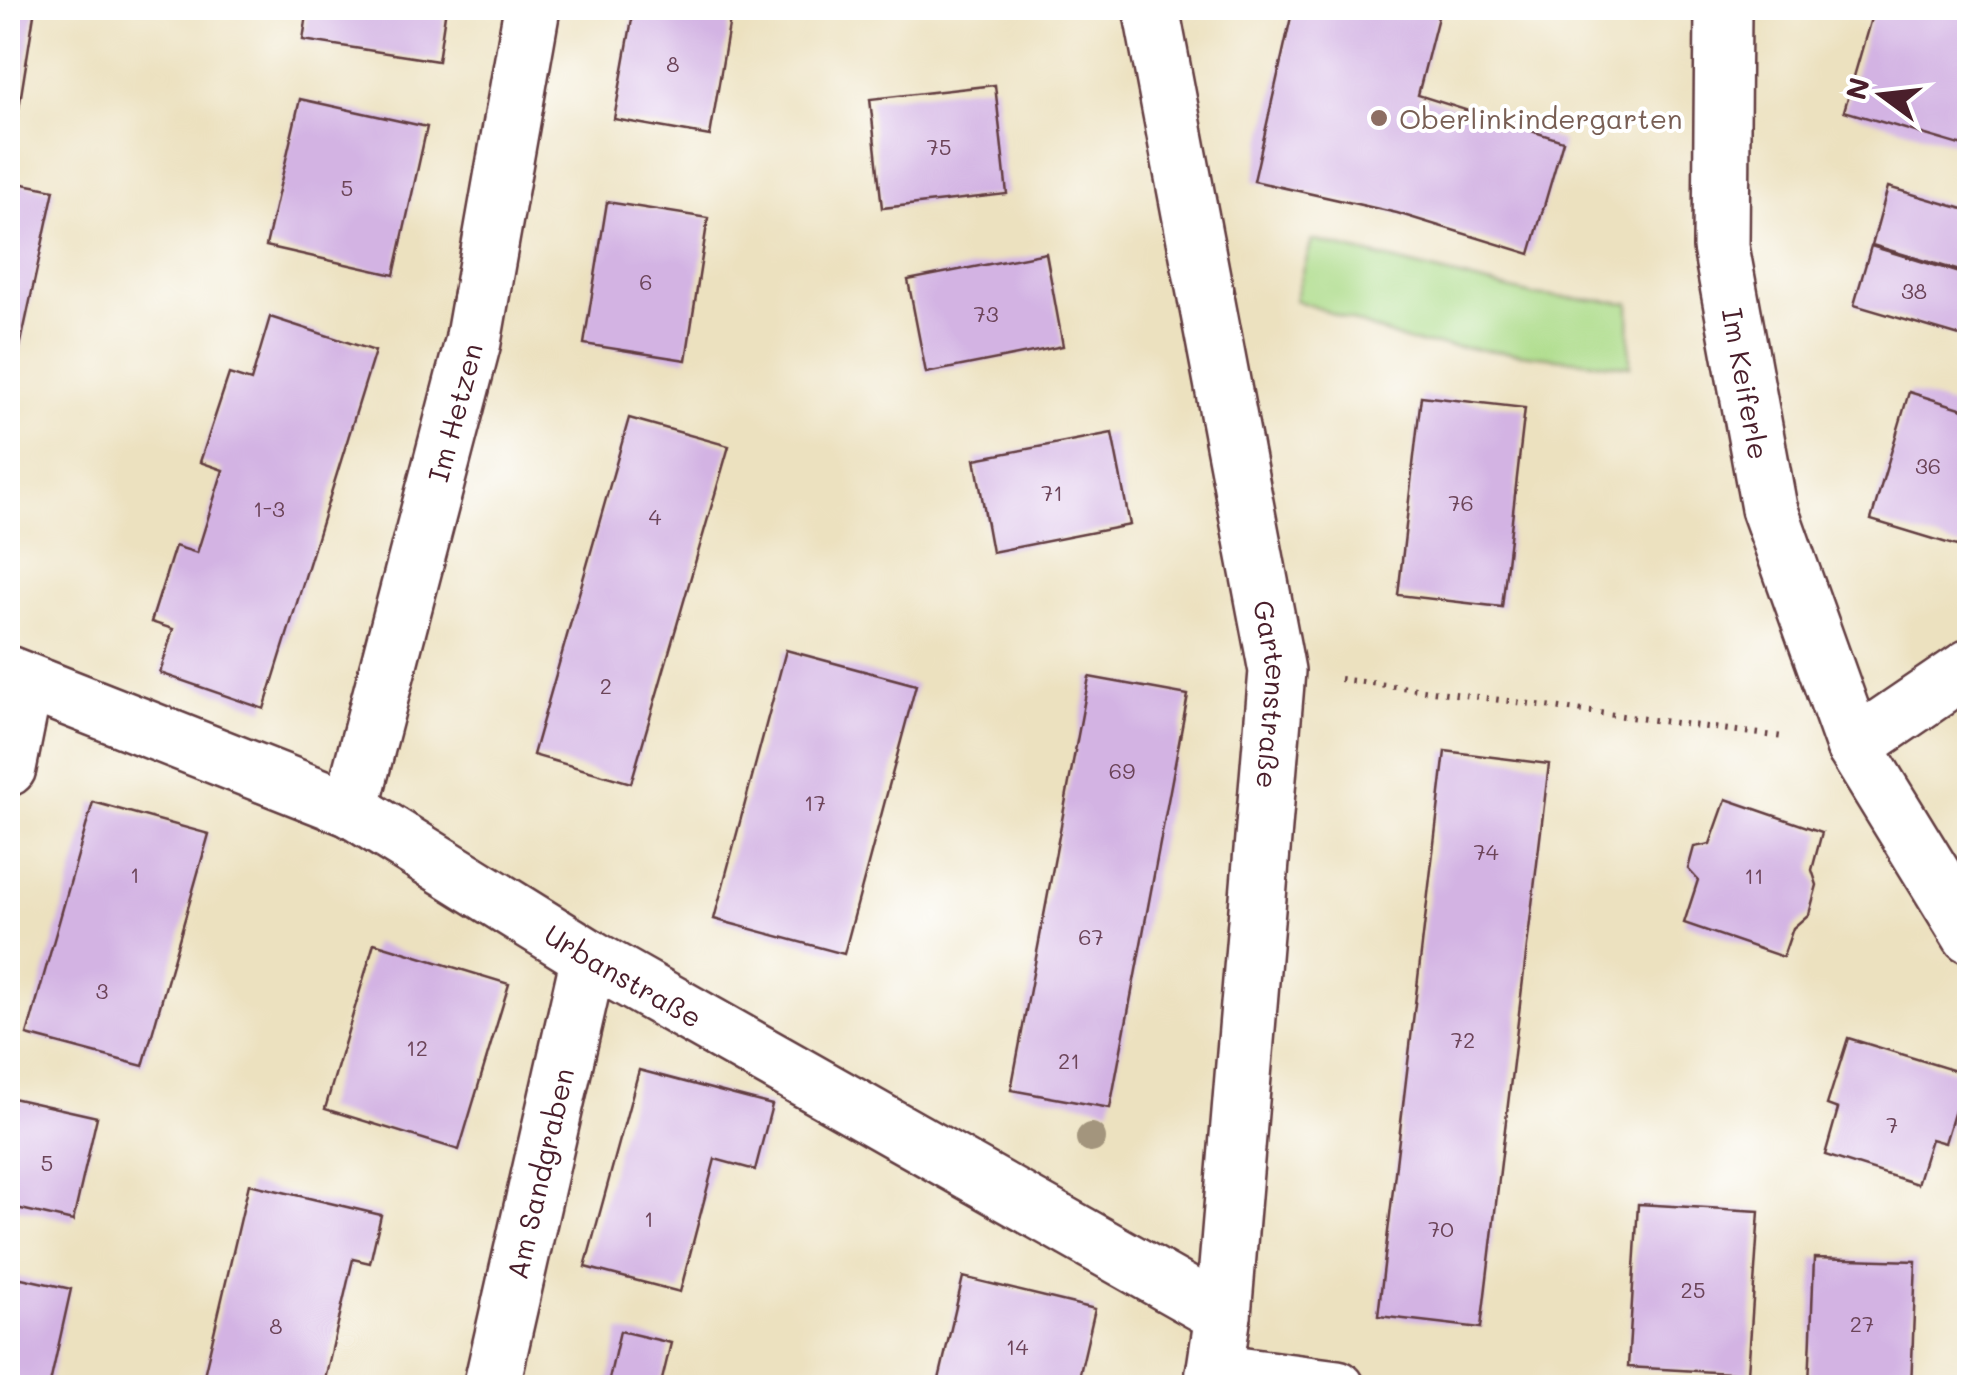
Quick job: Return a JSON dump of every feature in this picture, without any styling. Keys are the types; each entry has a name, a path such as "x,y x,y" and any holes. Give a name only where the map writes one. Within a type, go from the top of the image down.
{"street":[{"name":"Im Hetzen","path":"352,809 473,342 532,8"},
{"name":"Gartenstraße","path":"1151,8 1277,671 1223,1316 1213,1380"},
{"name":"Im Keiferle","path":"1724,8 1721,247 1770,508 1854,746 1970,935"},
{"path":"1854,746 1970,667"},
{"name":"Urbanstraße","path":"16,678 352,809 589,958 1223,1316"},
{"path":"8,768 16,678"},
{"name":"Am Sandgraben","path":"491,1388 589,958"},
{"path":"1213,1380 1337,1388"}],"path":[{"path":"1277,671 1854,746"}],"green space":[{"path":"1312,240 1532,295 1629,303 1630,366 1410,342 1295,300"}],"building":[{"path":"8,8 35,8 16,127 8,126"},
{"path":"308,8 446,8 438,61 303,40"},
{"path":"634,8 732,8 710,136 614,119"},
{"name":"Oberlinkindergarten","path":"1293,8 1440,9 1418,95 1563,141 1530,254 1397,213 1254,181"},
{"path":"1874,8 1970,10 1970,148 1844,111"},
{"path":"995,85 1007,194 882,208 870,99"},
{"path":"300,99 427,127 394,275 266,246"},
{"path":"8,181 54,190 9,398 8,397"},
{"path":"1888,187 1970,211 1970,274 1872,245"},
{"path":"607,202 708,218 686,360 584,344"},
{"path":"1871,246 1970,276 1970,339 1854,305"},
{"path":"1046,253 1063,346 926,373 908,280"},
{"path":"270,317 375,351 264,709 160,673 173,629 151,622 175,546 197,553 223,470 200,462 229,374 251,381"},
{"path":"1909,392 1970,411 1970,550 1871,520"},
{"path":"1421,396 1525,408 1502,607 1398,595"},
{"path":"629,418 729,446 631,783 533,755"},
{"path":"1112,433 1130,525 992,552 975,459"},
{"path":"786,650 916,685 844,954 714,919"},
{"path":"1089,677 1188,695 1110,1108 1011,1090"},
{"path":"1445,751 1549,764 1481,1328 1378,1316"},
{"path":"1726,799 1822,832 1812,870 1817,885 1809,914 1793,928 1783,957 1684,923 1698,880 1688,869 1694,847 1710,844"},
{"path":"93,802 209,834 143,1066 27,1035"},
{"path":"374,943 509,984 459,1150 325,1109"},
{"path":"1848,1038 1966,1074 1945,1143 1931,1139 1917,1184 1825,1155 1838,1109 1827,1105"},
{"path":"639,1070 772,1105 755,1170 715,1159 680,1292 585,1267"},
{"path":"8,1097 97,1117 73,1221 8,1206"},
{"path":"249,1184 381,1215 370,1263 353,1259 323,1388 201,1388"},
{"path":"1638,1204 1759,1211 1748,1374 1628,1367"},
{"path":"1814,1258 1916,1261 1911,1388 1809,1386"},
{"path":"8,1275 71,1289 49,1388 8,1388"},
{"path":"963,1277 1095,1309 1078,1382 1093,1388 937,1388"},
{"path":"620,1331 671,1343 660,1388 607,1388"}],"place":[{"name":"Oberlinkindergarten","path":"1379,118"}]}
